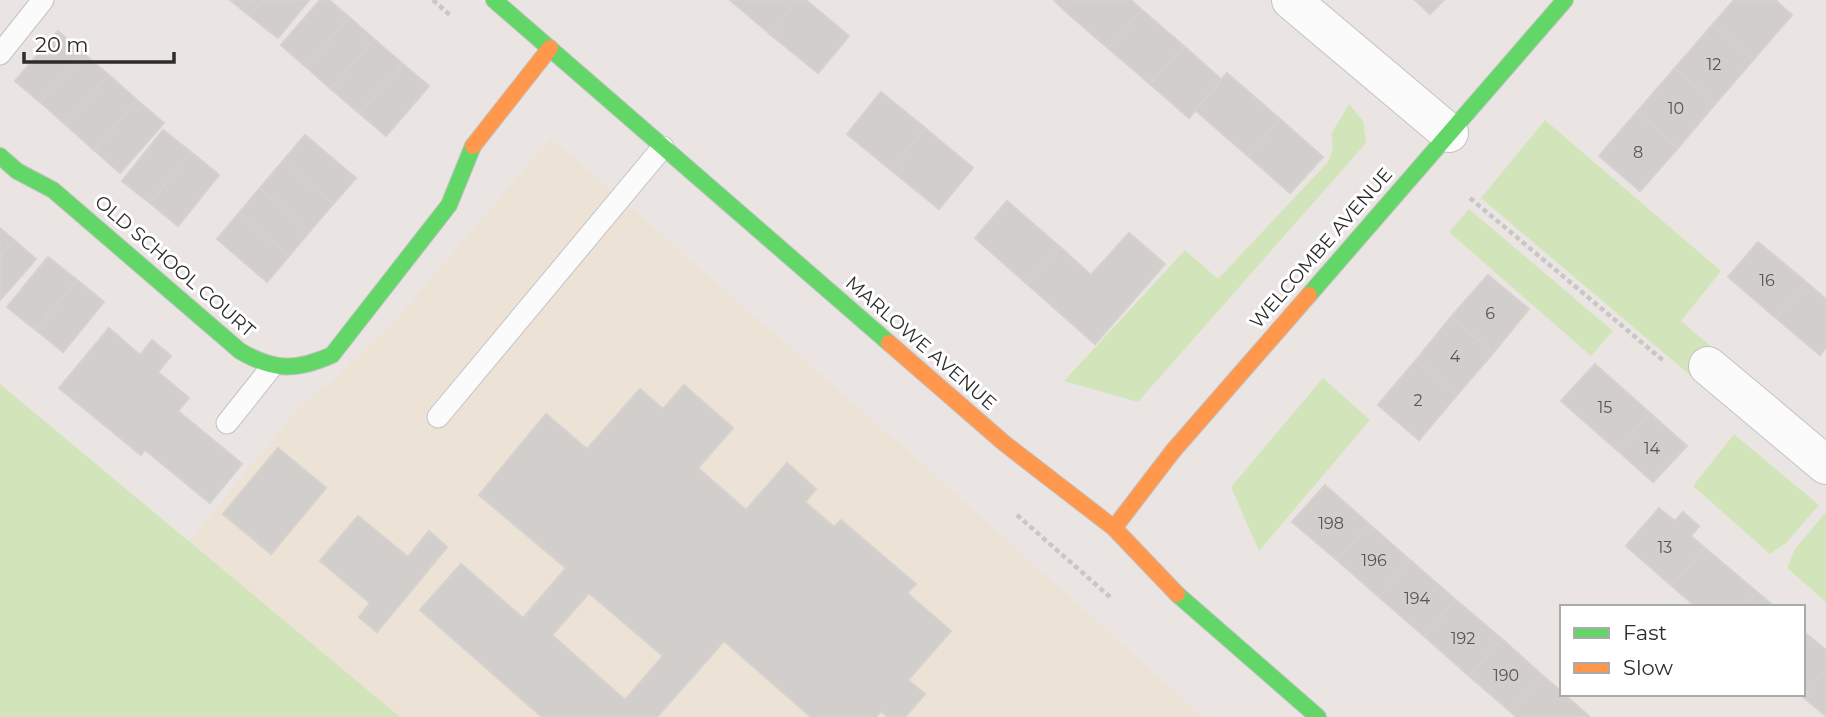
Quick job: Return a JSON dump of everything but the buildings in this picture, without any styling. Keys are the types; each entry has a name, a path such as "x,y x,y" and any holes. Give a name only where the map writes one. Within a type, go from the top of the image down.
{"street":[{"name":"MARLOWE AVENUE","path":"495,0 1004,443 1114,528 1160,579 1318,717"},
{"path":"1291,0 1449,133"},
{"name":"WELCOMBE AVENUE","path":"1114,528 1165,460 1566,0"},
{"path":"270,369 285,371 308,367 332,355 449,205 474,142 550,48"},
{"name":"OLD SCHOOL COURT","path":"0,156 17,171 53,190 240,351 270,369"},
{"path":"1708,366 1826,465"}],"lane":[{"path":"0,54 43,0"},
{"path":"438,417 663,147"},
{"path":"227,423 270,369"}],"path":[{"path":"1470,198 1691,384 1708,366"}],"shaded area":[{"path":"551,138 902,446 1203,717 0,717 0,384 189,542 299,407 337,377 400,315"}],"green space":[{"path":"1349,104 1363,121 1366,143 1138,402 1064,381 1185,250 1218,279 1327,163 1333,149 1331,134"},
{"path":"1545,120 1721,271 1681,321 1714,349 1691,376 1481,198"},
{"path":"1469,209 1613,331 1591,356 1449,232"},
{"path":"1323,378 1370,420 1259,551 1231,487"},
{"path":"0,384 400,717 0,717"},
{"path":"1734,434 1819,505 1786,543 1770,554 1693,486"},
{"path":"1826,512 1826,602 1787,568 1795,549"}],"traffic: fast":[{"path":"494,0 889,343"},
{"path":"1309,295 1565,0"},
{"path":"0,156 17,171 53,190 240,351 275,365 296,366 332,355 449,205 473,146"},
{"path":"1177,594 1318,717"}],"traffic: slow":[{"path":"473,146 550,48"},
{"path":"1114,528 1173,451 1309,295"},
{"path":"889,343 1004,443 1114,528 1177,594"}]}
